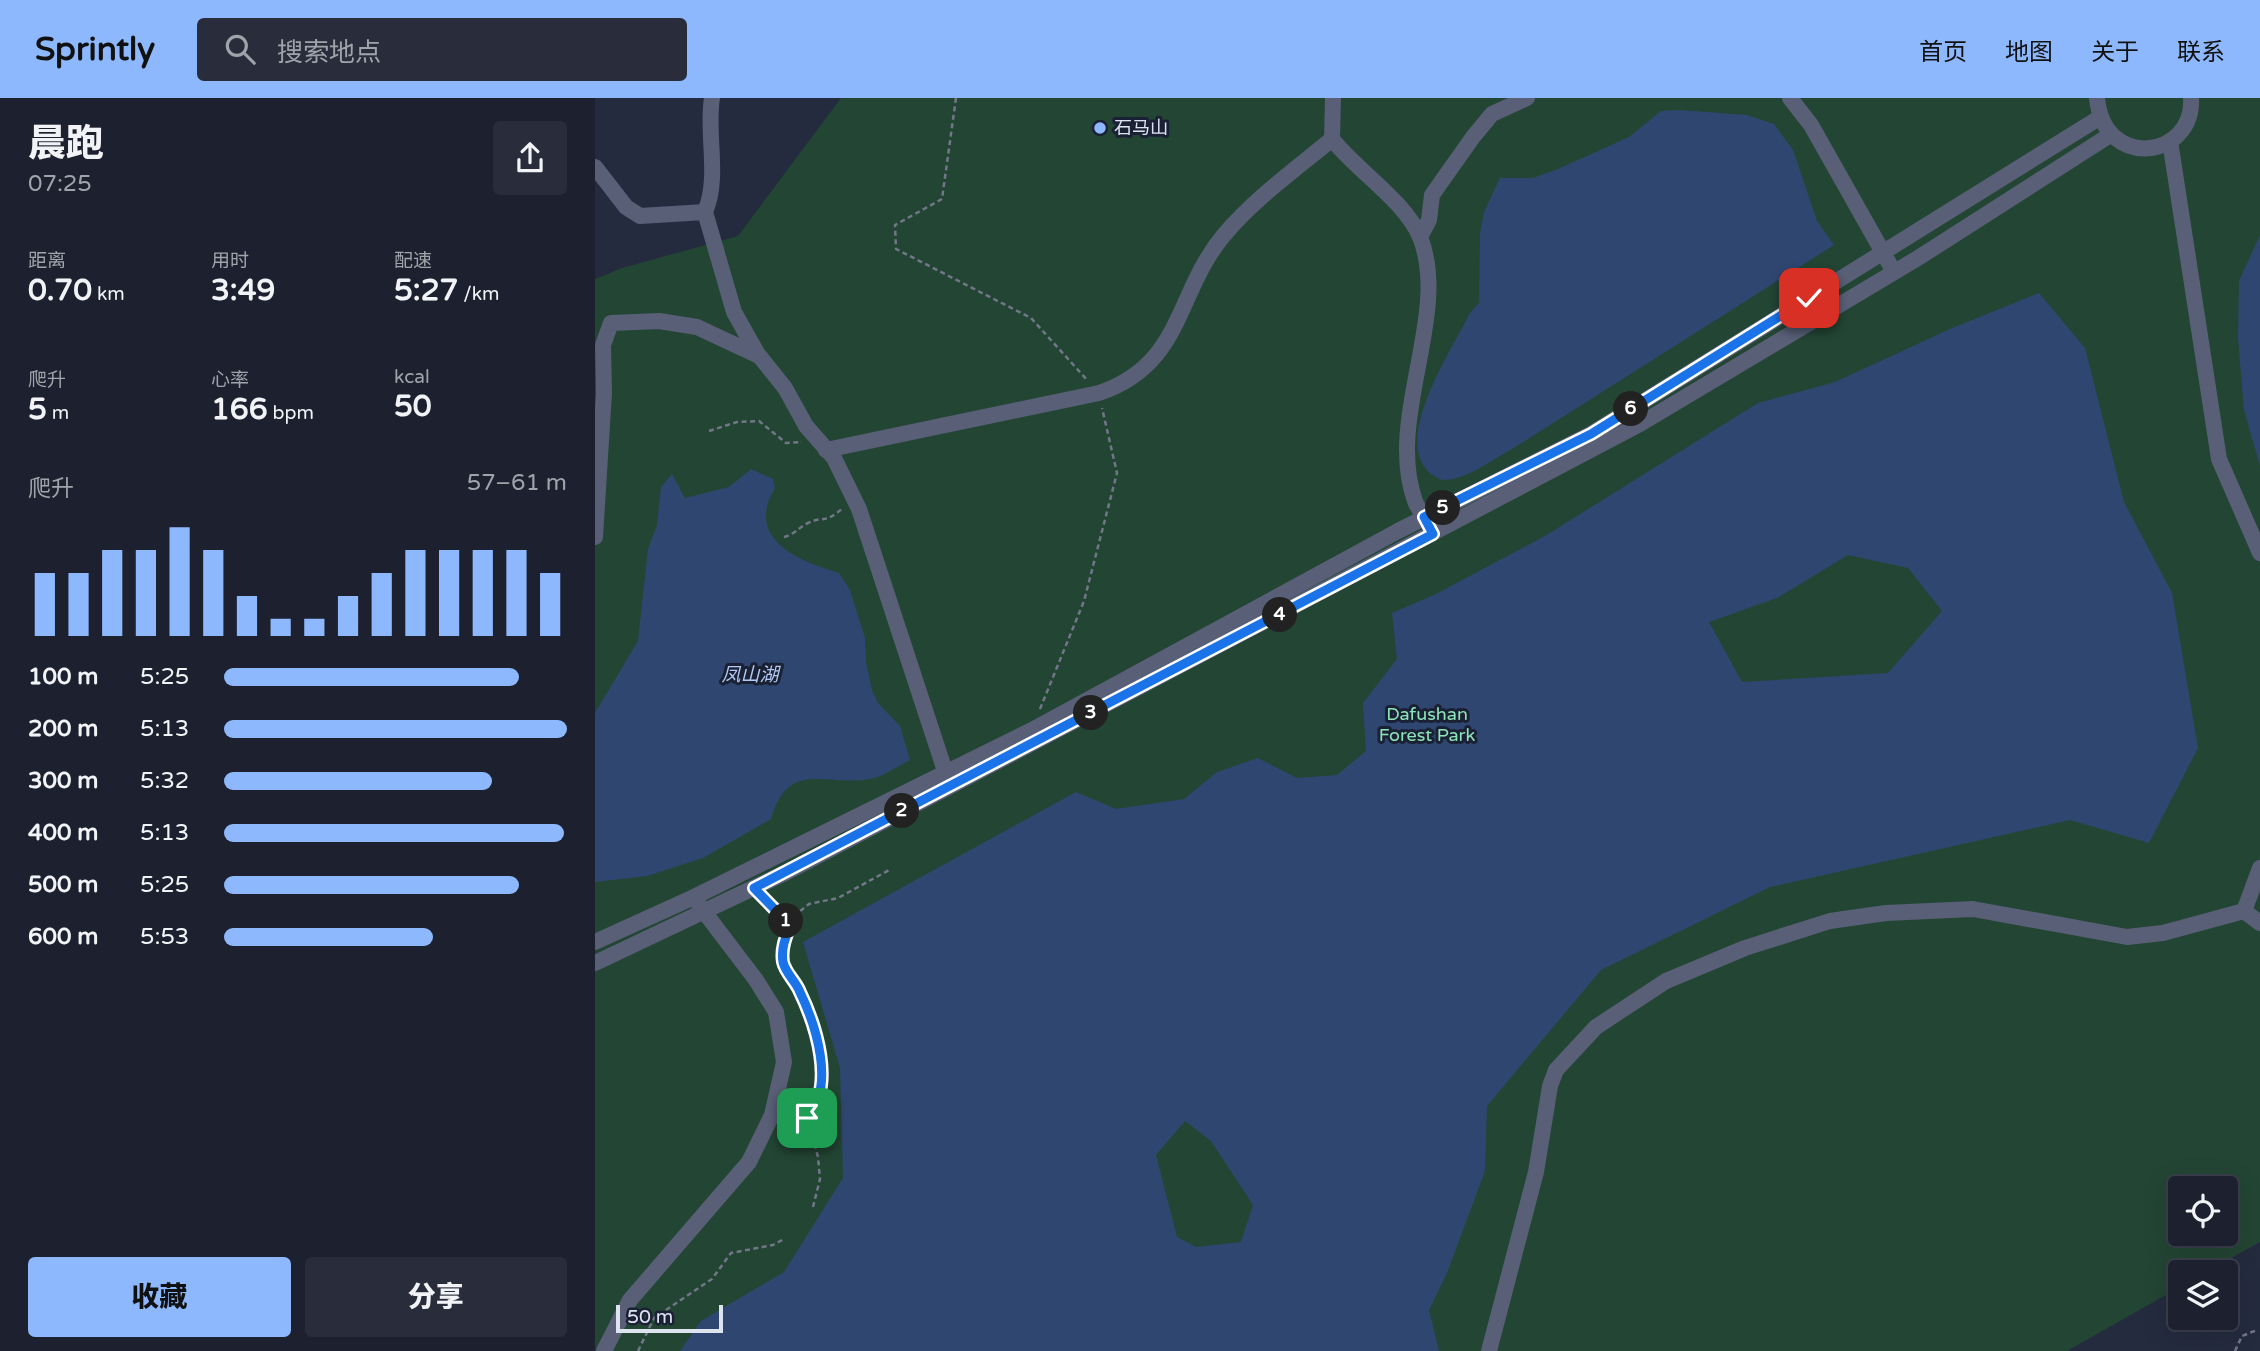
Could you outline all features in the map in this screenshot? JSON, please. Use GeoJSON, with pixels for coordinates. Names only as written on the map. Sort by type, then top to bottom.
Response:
{"type":"FeatureCollection","features":[{"type":"Feature","properties":{"kind":"street"},"geometry":{"type":"LineString","coordinates":[[712,98],[709,117],[711,198],[705,212],[734,312],[759,356],[785,388],[815,437],[834,458],[855,500],[945,771]]}},
{"type":"Feature","properties":{"kind":"street"},"geometry":{"type":"LineString","coordinates":[[1333,98],[1332,139],[1406,217],[1420,237],[1427,275],[1425,315],[1409,413],[1409,470],[1415,501],[1433,534]]}},
{"type":"Feature","properties":{"kind":"street"},"geometry":{"type":"LineString","coordinates":[[1420,237],[1429,220],[1432,195],[1465,148],[1492,114],[1527,98]]}},
{"type":"Feature","properties":{"kind":"street"},"geometry":{"type":"LineString","coordinates":[[1790,98],[1811,125],[1895,272]]}},
{"type":"Feature","properties":{"kind":"street"},"geometry":{"type":"LineString","coordinates":[[2097,98],[2099,118],[2110,135],[2123,144],[2142,149],[2170,141],[2188,119],[2191,98]]}},
{"type":"Feature","properties":{"kind":"street"},"geometry":{"type":"LineString","coordinates":[[595,942],[694,897],[1032,730],[1424,517],[1591,434],[2099,118]]}},
{"type":"Feature","properties":{"kind":"street"},"geometry":{"type":"LineString","coordinates":[[595,963],[754,888],[1640,424],[1895,272],[2110,135]]}},
{"type":"Feature","properties":{"kind":"street"},"geometry":{"type":"LineString","coordinates":[[826,450],[1099,393],[1140,374],[1164,344],[1207,261],[1224,235],[1332,139]]}},
{"type":"Feature","properties":{"kind":"street"},"geometry":{"type":"LineString","coordinates":[[2170,141],[2219,459],[2260,553]]}},
{"type":"Feature","properties":{"kind":"street"},"geometry":{"type":"LineString","coordinates":[[595,167],[626,206],[640,216],[705,212]]}},
{"type":"Feature","properties":{"kind":"street"},"geometry":{"type":"LineString","coordinates":[[595,537],[604,393],[603,345],[611,323],[659,321],[697,327],[759,356]]}},
{"type":"Feature","properties":{"kind":"street"},"geometry":{"type":"LineString","coordinates":[[2244,911],[2260,868]]}},
{"type":"Feature","properties":{"kind":"street"},"geometry":{"type":"LineString","coordinates":[[604,1351],[630,1300],[750,1162],[772,1115],[784,1062],[776,1012],[756,980],[694,897]]}},
{"type":"Feature","properties":{"kind":"street"},"geometry":{"type":"LineString","coordinates":[[1489,1351],[1537,1172],[1550,1086],[1556,1070],[1596,1027],[1665,981],[1745,948],[1830,921],[1887,913],[1973,909],[2127,937],[2163,933],[2244,911]]}},
{"type":"Feature","properties":{"kind":"street"},"geometry":{"type":"LineString","coordinates":[[2244,911],[2260,923]]}},
{"type":"Feature","properties":{"kind":"path"},"geometry":{"type":"LineString","coordinates":[[709,431],[737,422],[759,421],[792,445],[815,437]]}},
{"type":"Feature","properties":{"kind":"path"},"geometry":{"type":"LineString","coordinates":[[784,537],[800,531],[810,522],[830,520],[855,500]]}},
{"type":"Feature","properties":{"kind":"path"},"geometry":{"type":"LineString","coordinates":[[813,1207],[820,1179],[818,1157],[807,1118],[819,1102],[821,1071],[808,1008],[783,965],[783,951],[791,926],[799,912],[809,904],[838,898],[891,869]]}},
{"type":"Feature","properties":{"kind":"path"},"geometry":{"type":"LineString","coordinates":[[754,888],[791,926]]}},
{"type":"Feature","properties":{"kind":"path"},"geometry":{"type":"LineString","coordinates":[[638,1351],[654,1318],[712,1279],[731,1253],[773,1245],[784,1238]]}},
{"type":"Feature","properties":{"kind":"path"},"geometry":{"type":"LineString","coordinates":[[2235,1351],[2242,1336],[2257,1331]]}},
{"type":"Feature","properties":{"kind":"green space","name":"Dafushan Forest Park"},"geometry":{"type":"Polygon","coordinates":[[[841,98],[2260,98],[2260,1242],[2228,1260],[2168,1260],[2168,1294],[2067,1351],[595,1351],[595,279],[622,268],[738,236],[841,98]]]}},
{"type":"Feature","properties":{"kind":"water"},"geometry":{"type":"Polygon","coordinates":[[[1661,111],[1747,115],[1774,124],[1793,150],[1817,221],[1834,245],[1488,463],[1452,479],[1443,480],[1433,476],[1419,457],[1417,438],[1421,416],[1440,370],[1470,313],[1479,303],[1480,234],[1484,212],[1500,178],[1533,178],[1558,169],[1629,137],[1661,111]]]}},
{"type":"Feature","properties":{"kind":"water"},"geometry":{"type":"Polygon","coordinates":[[[2260,235],[2260,466],[2244,410],[2238,338],[2239,281],[2260,235]]]}},
{"type":"Feature","properties":{"kind":"water"},"geometry":{"type":"Polygon","coordinates":[[[2039,293],[2085,348],[2124,502],[2172,593],[2198,748],[2149,843],[2070,820],[1770,887],[1601,970],[1487,1106],[1485,1171],[1447,1273],[1429,1310],[1439,1351],[680,1351],[701,1321],[784,1272],[843,1178],[840,1068],[803,942],[1076,792],[1116,809],[1184,799],[1217,772],[1258,758],[1297,778],[1337,775],[1366,751],[1363,703],[1397,659],[1392,613],[1436,594],[1545,536],[1758,403],[1835,382],[1950,329],[2039,293]],[[1848,555],[1777,598],[1709,622],[1742,682],[1888,673],[1942,611],[1908,568],[1848,555]],[[1185,1121],[1156,1155],[1177,1237],[1196,1247],[1241,1242],[1253,1205],[1211,1141],[1185,1121]]]}},
{"type":"Feature","properties":{"kind":"water","name":"凤山湖"},"geometry":{"type":"Polygon","coordinates":[[[751,469],[773,479],[775,488],[767,506],[766,521],[771,534],[780,545],[807,562],[839,573],[850,590],[865,638],[866,662],[872,690],[878,703],[900,726],[910,760],[870,779],[810,779],[798,782],[787,788],[778,800],[771,819],[703,858],[647,876],[595,882],[595,713],[638,641],[648,549],[657,525],[661,487],[672,474],[685,498],[729,487],[751,469]]]}},
{"type":"Feature","properties":{"kind":"place","name":"石马山"},"geometry":{"type":"Point","coordinates":[1100,128]}},
{"type":"Feature","properties":{"kind":"route"},"geometry":{"type":"LineString","coordinates":[[807,1118],[819,1102],[820,1056],[808,1008],[796,983],[783,965],[783,951],[791,926],[754,888],[1433,534],[1424,517],[1591,434],[1809,298]]}}]}
